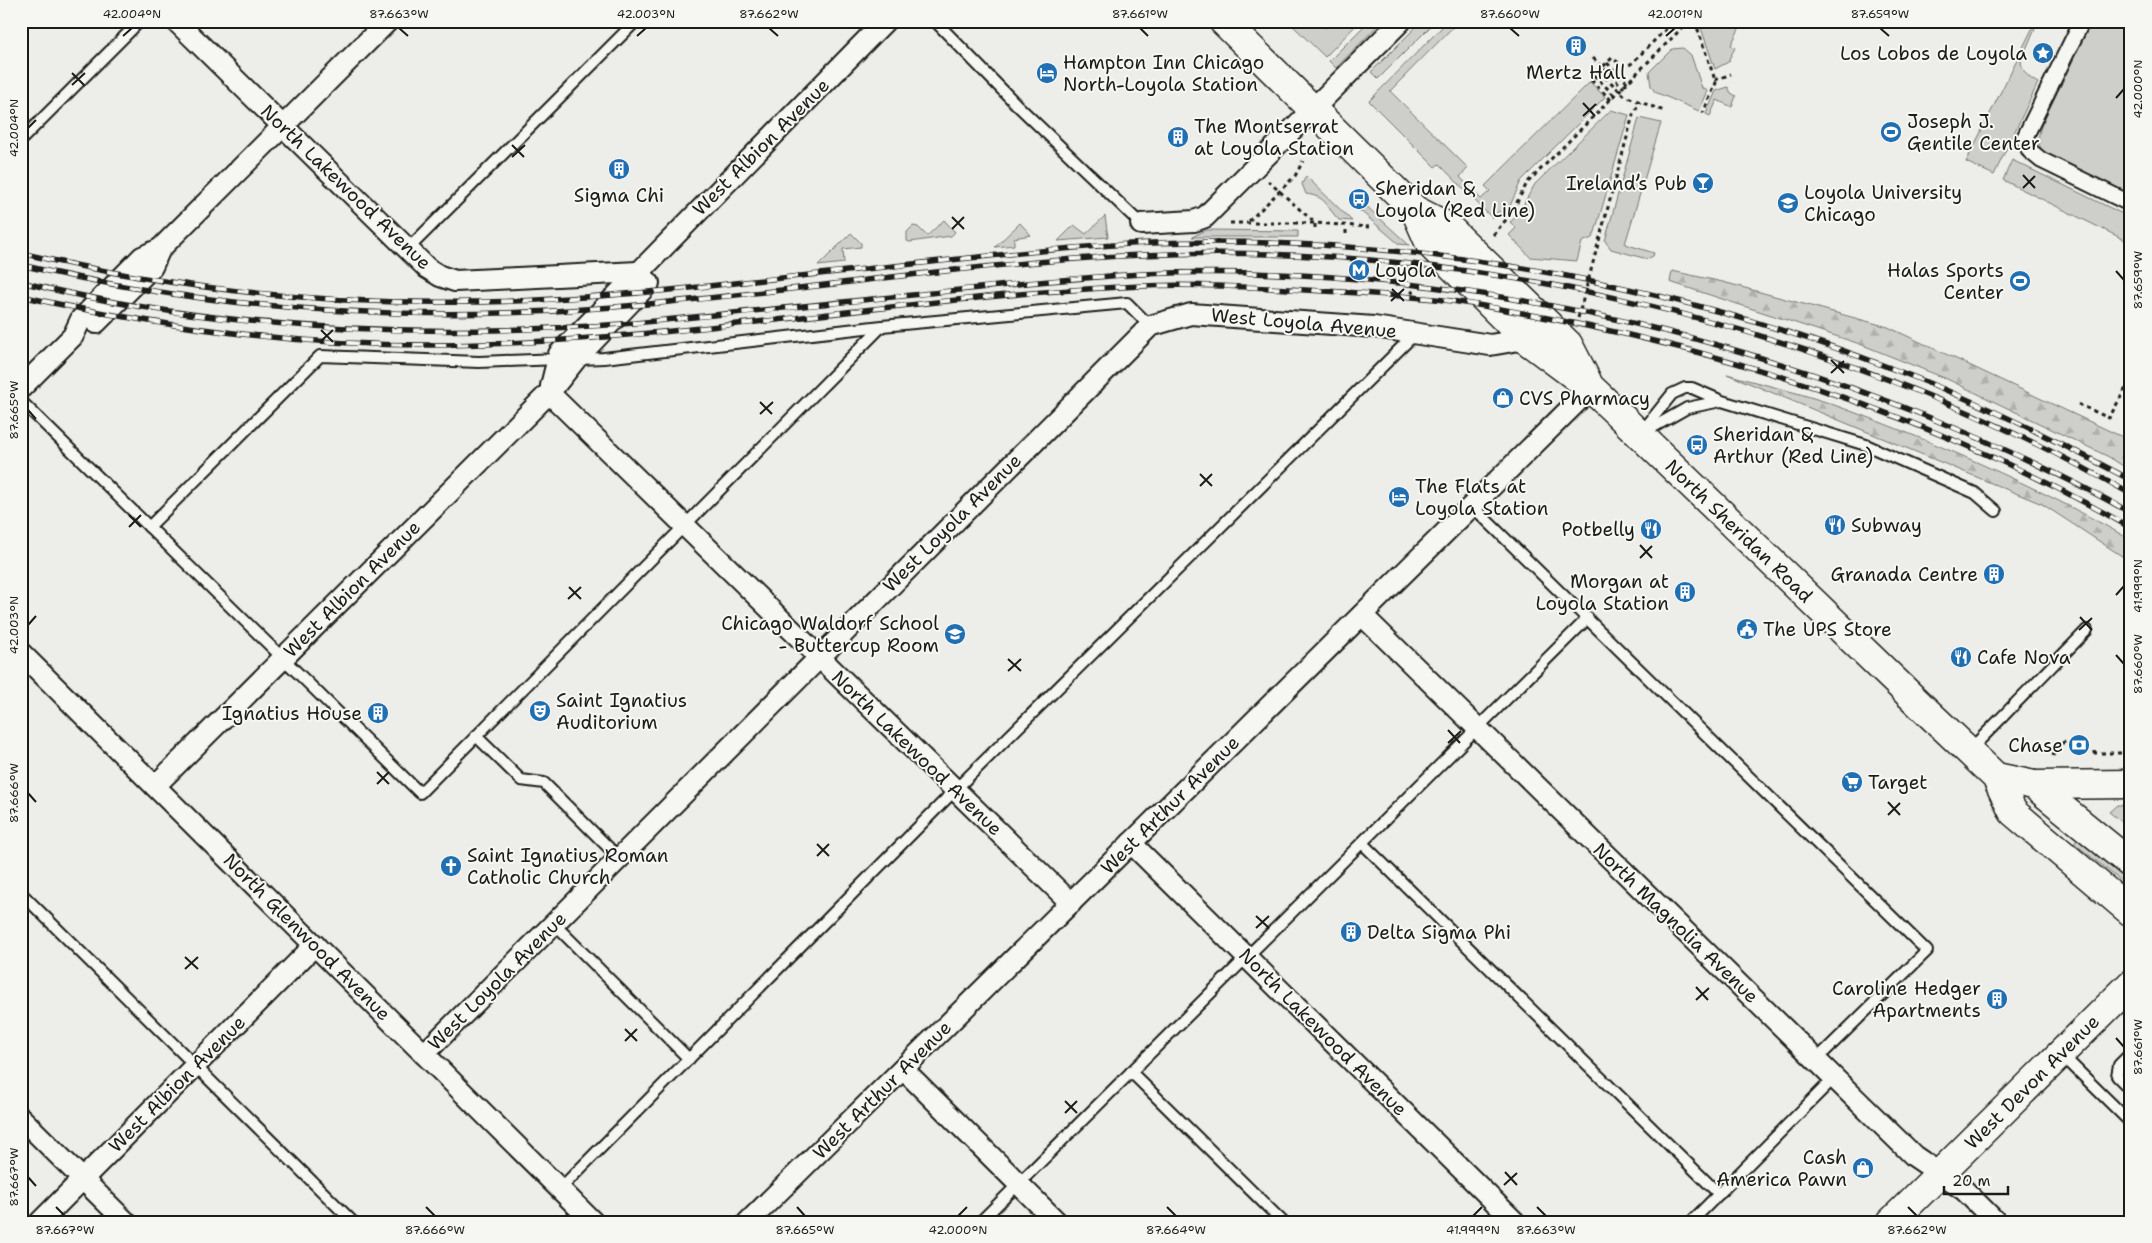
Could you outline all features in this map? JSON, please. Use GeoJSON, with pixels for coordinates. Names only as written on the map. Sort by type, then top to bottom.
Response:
{"type":"FeatureCollection","features":[{"type":"Feature","properties":{"kind":"main road","name":"North Sheridan Road"},"geometry":{"type":"LineString","coordinates":[[1223,21],[1415,210],[1448,227],[1568,344],[1591,388]]}},
{"type":"Feature","properties":{"kind":"main road","name":"North Sheridan Road"},"geometry":{"type":"LineString","coordinates":[[1415,210],[1430,244],[1525,339],[1591,388],[1996,777],[2013,812],[2131,912]]}},
{"type":"Feature","properties":{"kind":"main road"},"geometry":{"type":"LineString","coordinates":[[2034,785],[2129,772]]}},
{"type":"Feature","properties":{"kind":"main road","name":"North Sheridan Road"},"geometry":{"type":"LineString","coordinates":[[1996,777],[2034,785],[2131,864]]}},
{"type":"Feature","properties":{"kind":"main road","name":"West Devon Avenue"},"geometry":{"type":"LineString","coordinates":[[1891,1222],[2131,984]]}},
{"type":"Feature","properties":{"kind":"street","name":"North Lakewood Avenue"},"geometry":{"type":"LineString","coordinates":[[176,21],[408,250],[427,268],[440,276],[455,280],[638,272]]}},
{"type":"Feature","properties":{"kind":"street"},"geometry":{"type":"LineString","coordinates":[[21,388],[73,336],[91,328],[152,267],[160,249],[388,21]]}},
{"type":"Feature","properties":{"kind":"street","name":"West Albion Avenue"},"geometry":{"type":"LineString","coordinates":[[156,786],[549,393],[566,359],[649,283],[638,272],[885,21]]}},
{"type":"Feature","properties":{"kind":"street"},"geometry":{"type":"LineString","coordinates":[[1141,224],[1194,222],[1205,217],[1401,21]]}},
{"type":"Feature","properties":{"kind":"street"},"geometry":{"type":"LineString","coordinates":[[2082,21],[2024,139],[2030,151],[2041,160],[2131,204]]}},
{"type":"Feature","properties":{"kind":"street","name":"West Loyola Avenue"},"geometry":{"type":"LineString","coordinates":[[424,1054],[1150,326],[1190,314],[1374,327],[1490,345],[1525,339]]}},
{"type":"Feature","properties":{"kind":"street","name":"West Arthur Avenue"},"geometry":{"type":"LineString","coordinates":[[748,1222],[1591,388]]}},
{"type":"Feature","properties":{"kind":"street","name":"North Lakewood Avenue"},"geometry":{"type":"LineString","coordinates":[[549,393],[1071,903]]}},
{"type":"Feature","properties":{"kind":"street","name":"North Magnolia Avenue"},"geometry":{"type":"LineString","coordinates":[[1362,615],[1914,1156],[1964,1190],[1996,1222]]}},
{"type":"Feature","properties":{"kind":"street","name":"North Glenwood Avenue"},"geometry":{"type":"LineString","coordinates":[[21,653],[593,1222]]}},
{"type":"Feature","properties":{"kind":"street","name":"North Lakewood Avenue"},"geometry":{"type":"LineString","coordinates":[[1132,843],[1514,1222]]}},
{"type":"Feature","properties":{"kind":"street","name":"West Albion Avenue"},"geometry":{"type":"LineString","coordinates":[[40,1222],[315,945]]}},
{"type":"Feature","properties":{"kind":"street"},"geometry":{"type":"LineString","coordinates":[[902,1070],[1057,1222]]}},
{"type":"Feature","properties":{"kind":"street"},"geometry":{"type":"LineString","coordinates":[[21,1118],[126,1222]]}},
{"type":"Feature","properties":{"kind":"lane"},"geometry":{"type":"LineString","coordinates":[[21,140],[140,21]]}},
{"type":"Feature","properties":{"kind":"lane"},"geometry":{"type":"LineString","coordinates":[[408,250],[636,21]]}},
{"type":"Feature","properties":{"kind":"lane"},"geometry":{"type":"LineString","coordinates":[[935,21],[1016,104],[1141,224]]}},
{"type":"Feature","properties":{"kind":"lane"},"geometry":{"type":"LineString","coordinates":[[149,527],[320,356],[479,362],[604,358],[882,326],[1127,303],[1150,326]]}},
{"type":"Feature","properties":{"kind":"lane"},"geometry":{"type":"LineString","coordinates":[[21,401],[420,793],[882,326]]}},
{"type":"Feature","properties":{"kind":"lane"},"geometry":{"type":"LineString","coordinates":[[560,1189],[955,790],[1416,333]]}},
{"type":"Feature","properties":{"kind":"lane"},"geometry":{"type":"LineString","coordinates":[[1640,435],[1666,400],[1678,391],[1692,388],[1722,401],[1866,445],[1975,492],[1996,512]]}},
{"type":"Feature","properties":{"kind":"lane"},"geometry":{"type":"LineString","coordinates":[[1640,435],[1687,408],[1722,401]]}},
{"type":"Feature","properties":{"kind":"lane"},"geometry":{"type":"LineString","coordinates":[[1472,506],[1927,951],[1816,1060]]}},
{"type":"Feature","properties":{"kind":"lane"},"geometry":{"type":"LineString","coordinates":[[980,1222],[1588,618]]}},
{"type":"Feature","properties":{"kind":"lane"},"geometry":{"type":"LineString","coordinates":[[1968,752],[2087,630]]}},
{"type":"Feature","properties":{"kind":"lane"},"geometry":{"type":"LineString","coordinates":[[476,736],[520,780],[544,783],[619,858]]}},
{"type":"Feature","properties":{"kind":"lane"},"geometry":{"type":"LineString","coordinates":[[1362,843],[1719,1194]]}},
{"type":"Feature","properties":{"kind":"lane"},"geometry":{"type":"LineString","coordinates":[[21,893],[353,1222]]}},
{"type":"Feature","properties":{"kind":"lane"},"geometry":{"type":"LineString","coordinates":[[554,924],[689,1059]]}},
{"type":"Feature","properties":{"kind":"lane"},"geometry":{"type":"LineString","coordinates":[[2061,1054],[2131,1123]]}},
{"type":"Feature","properties":{"kind":"lane"},"geometry":{"type":"LineString","coordinates":[[2129,1055],[2119,1065],[2117,1076],[2131,1090]]}},
{"type":"Feature","properties":{"kind":"lane"},"geometry":{"type":"LineString","coordinates":[[1131,1072],[1283,1222]]}},
{"type":"Feature","properties":{"kind":"lane"},"geometry":{"type":"LineString","coordinates":[[1691,1222],[1834,1078]]}},
{"type":"Feature","properties":{"kind":"path"},"geometry":{"type":"LineString","coordinates":[[1611,100],[1590,79],[1612,58],[1620,65],[1628,65],[1674,21]]}},
{"type":"Feature","properties":{"kind":"path"},"geometry":{"type":"LineString","coordinates":[[1680,21],[1685,26]]}},
{"type":"Feature","properties":{"kind":"path"},"geometry":{"type":"LineString","coordinates":[[1492,234],[1511,214],[1527,184],[1689,21]]}},
{"type":"Feature","properties":{"kind":"path"},"geometry":{"type":"LineString","coordinates":[[1694,21],[1716,83],[1704,113]]}},
{"type":"Feature","properties":{"kind":"path"},"geometry":{"type":"LineString","coordinates":[[1593,58],[1624,88]]}},
{"type":"Feature","properties":{"kind":"path"},"geometry":{"type":"LineString","coordinates":[[1607,63],[1628,83]]}},
{"type":"Feature","properties":{"kind":"path"},"geometry":{"type":"LineString","coordinates":[[1599,71],[1625,96],[1664,111]]}},
{"type":"Feature","properties":{"kind":"path"},"geometry":{"type":"LineString","coordinates":[[1715,80],[1731,74]]}},
{"type":"Feature","properties":{"kind":"path"},"geometry":{"type":"LineString","coordinates":[[1594,75],[1615,96]]}},
{"type":"Feature","properties":{"kind":"path"},"geometry":{"type":"LineString","coordinates":[[1578,318],[1633,115],[1640,102]]}},
{"type":"Feature","properties":{"kind":"path"},"geometry":{"type":"LineString","coordinates":[[1248,222],[1295,176],[1303,161]]}},
{"type":"Feature","properties":{"kind":"path"},"geometry":{"type":"LineString","coordinates":[[1265,179],[1315,223],[1316,232]]}},
{"type":"Feature","properties":{"kind":"path"},"geometry":{"type":"LineString","coordinates":[[1221,223],[1315,223],[1369,227]]}},
{"type":"Feature","properties":{"kind":"path"},"geometry":{"type":"LineString","coordinates":[[1346,226],[1346,234]]}},
{"type":"Feature","properties":{"kind":"path"},"geometry":{"type":"LineString","coordinates":[[1411,291],[1416,295]]}},
{"type":"Feature","properties":{"kind":"path"},"geometry":{"type":"LineString","coordinates":[[2078,404],[2110,418],[2131,379]]}},
{"type":"Feature","properties":{"kind":"path"},"geometry":{"type":"LineString","coordinates":[[2053,756],[2056,747],[2066,741]]}},
{"type":"Feature","properties":{"kind":"path"},"geometry":{"type":"LineString","coordinates":[[2096,751],[2095,753],[2121,752],[2129,772]]}},
{"type":"Feature","properties":{"kind":"green space"},"geometry":{"type":"Polygon","coordinates":[[[1288,21],[1317,21],[1325,28],[1332,21],[1360,21],[1325,57],[1288,21]]]}},
{"type":"Feature","properties":{"kind":"green space"},"geometry":{"type":"Polygon","coordinates":[[[1369,21],[1382,21],[1336,68],[1329,61],[1369,21]]]}},
{"type":"Feature","properties":{"kind":"green space"},"geometry":{"type":"Polygon","coordinates":[[[1422,21],[1436,21],[1378,79],[1371,72],[1422,21]]]}},
{"type":"Feature","properties":{"kind":"green space"},"geometry":{"type":"Polygon","coordinates":[[[1448,21],[1459,21],[1390,91],[1468,168],[1460,177],[1481,199],[1490,191],[1485,186],[1590,82],[1605,97],[1521,181],[1505,217],[1499,211],[1492,218],[1439,164],[1435,167],[1369,101],[1448,21]]]}},
{"type":"Feature","properties":{"kind":"green space"},"geometry":{"type":"Polygon","coordinates":[[[1743,21],[1731,45],[1735,48],[1729,59],[1730,61],[1715,69],[1699,22],[1743,21]]]}},
{"type":"Feature","properties":{"kind":"green space"},"geometry":{"type":"Polygon","coordinates":[[[2091,21],[2131,21],[2131,196],[2049,156],[2042,149],[2039,142],[2042,124],[2091,21]]]}},
{"type":"Feature","properties":{"kind":"green space"},"geometry":{"type":"Polygon","coordinates":[[[2033,27],[2035,28],[2021,61],[2026,74],[2038,83],[1994,175],[1966,162],[2033,27]]]}},
{"type":"Feature","properties":{"kind":"green space"},"geometry":{"type":"Polygon","coordinates":[[[1683,48],[1691,55],[1702,88],[1708,91],[1699,111],[1655,92],[1651,86],[1649,72],[1672,49],[1683,48]]]}},
{"type":"Feature","properties":{"kind":"green space"},"geometry":{"type":"Polygon","coordinates":[[[1728,87],[1731,93],[1736,96],[1732,107],[1717,100],[1710,116],[1706,114],[1716,91],[1728,87]]]}},
{"type":"Feature","properties":{"kind":"green space"},"geometry":{"type":"Polygon","coordinates":[[[1611,110],[1629,115],[1592,238],[1582,242],[1577,261],[1530,257],[1509,235],[1516,228],[1510,222],[1517,216],[1535,184],[1611,110]]]}},
{"type":"Feature","properties":{"kind":"green space"},"geometry":{"type":"Polygon","coordinates":[[[1639,118],[1661,123],[1625,244],[1654,253],[1653,256],[1647,259],[1611,249],[1605,241],[1639,118]]]}},
{"type":"Feature","properties":{"kind":"green space"},"geometry":{"type":"Polygon","coordinates":[[[2012,160],[2131,218],[2131,243],[2003,180],[2012,160]]]}},
{"type":"Feature","properties":{"kind":"green space"},"geometry":{"type":"Polygon","coordinates":[[[1306,176],[1352,221],[1339,220],[1322,200],[1313,195],[1306,194],[1302,184],[1306,176]]]}},
{"type":"Feature","properties":{"kind":"green space"},"geometry":{"type":"Polygon","coordinates":[[[1363,203],[1409,245],[1399,244],[1357,208],[1363,203]]]}},
{"type":"Feature","properties":{"kind":"green space"},"geometry":{"type":"Polygon","coordinates":[[[1105,216],[1108,237],[1058,241],[1074,225],[1086,234],[1105,216]]]}},
{"type":"Feature","properties":{"kind":"green space"},"geometry":{"type":"Polygon","coordinates":[[[944,220],[955,232],[951,236],[907,241],[907,232],[913,226],[918,227],[927,236],[944,220]]]}},
{"type":"Feature","properties":{"kind":"green space"},"geometry":{"type":"Polygon","coordinates":[[[1020,223],[1031,235],[1014,238],[1014,245],[995,247],[1020,223]]]}},
{"type":"Feature","properties":{"kind":"green space"},"geometry":{"type":"Polygon","coordinates":[[[1206,230],[1298,231],[1298,237],[1192,237],[1206,230]]]}},
{"type":"Feature","properties":{"kind":"green space"},"geometry":{"type":"Polygon","coordinates":[[[851,233],[861,243],[861,247],[843,249],[844,263],[818,266],[851,233]]]}},
{"type":"Feature","properties":{"kind":"green space"},"geometry":{"type":"Polygon","coordinates":[[[1672,271],[1723,282],[1888,327],[2131,441],[2131,471],[2109,457],[1947,379],[1860,344],[1670,282],[1672,271]]]}},
{"type":"Feature","properties":{"kind":"green space"},"geometry":{"type":"Polygon","coordinates":[[[1727,374],[1826,402],[1943,448],[2020,482],[2131,540],[2131,562],[2042,504],[1727,374]]]}},
{"type":"Feature","properties":{"kind":"green space"},"geometry":{"type":"Polygon","coordinates":[[[2117,805],[2131,805],[2131,829],[2109,812],[2117,805]]]}},
{"type":"Feature","properties":{"kind":"green space"},"geometry":{"type":"Polygon","coordinates":[[[2078,840],[2131,883],[2131,889],[2074,843],[2078,840]]]}},
{"type":"Feature","properties":{"kind":"railway"},"geometry":{"type":"LineString","coordinates":[[21,253],[132,276],[189,285],[302,297],[416,302],[530,301],[640,293],[1015,253],[1130,244],[1246,242],[1340,246],[1433,255],[1525,268],[1617,286],[1797,335],[1885,366],[1948,391],[2040,434],[2131,480]]}},
{"type":"Feature","properties":{"kind":"railway"},"geometry":{"type":"LineString","coordinates":[[21,265],[94,281],[241,303],[390,313],[465,314],[614,307],[944,271],[1142,255],[1269,254],[1398,263],[1526,280],[1653,307],[1778,341],[1900,385],[2018,435],[2131,494]]}},
{"type":"Feature","properties":{"kind":"railway"},"geometry":{"type":"LineString","coordinates":[[21,282],[97,299],[173,312],[249,321],[403,330],[558,328],[635,323],[1027,283],[1143,274],[1243,273],[1343,278],[1443,288],[1543,304],[1642,325],[1739,351],[1835,382],[1928,417],[2005,450],[2082,486],[2131,513]]}},
{"type":"Feature","properties":{"kind":"railway"},"geometry":{"type":"LineString","coordinates":[[21,296],[135,319],[193,328],[309,340],[426,345],[566,340],[731,325],[977,298],[1142,286],[1244,287],[1435,299],[1521,313],[1645,339],[1717,357],[1789,379],[1860,403],[2000,460],[2067,493],[2131,528]]}},
{"type":"Feature","properties":{"kind":"place","name":"Mertz Hall"},"geometry":{"type":"Point","coordinates":[1576,46]}},
{"type":"Feature","properties":{"kind":"place","name":"Los Lobos de Loyola"},"geometry":{"type":"Point","coordinates":[2043,53]}},
{"type":"Feature","properties":{"kind":"place","name":"Hampton Inn Chicago North-Loyola Station"},"geometry":{"type":"Point","coordinates":[1047,73]}},
{"type":"Feature","properties":{"kind":"place","name":"Joseph J. Gentile Center"},"geometry":{"type":"Point","coordinates":[1891,132]}},
{"type":"Feature","properties":{"kind":"place","name":"The Montserrat at Loyola Station"},"geometry":{"type":"Point","coordinates":[1178,137]}},
{"type":"Feature","properties":{"kind":"place","name":"Sigma Chi"},"geometry":{"type":"Point","coordinates":[619,169]}},
{"type":"Feature","properties":{"kind":"place","name":"Ireland’s Pub"},"geometry":{"type":"Point","coordinates":[1703,183]}},
{"type":"Feature","properties":{"kind":"place","name":"Sheridan & Loyola (Red Line)"},"geometry":{"type":"Point","coordinates":[1359,199]}},
{"type":"Feature","properties":{"kind":"place","name":"Loyola University Chicago"},"geometry":{"type":"Point","coordinates":[1788,203]}},
{"type":"Feature","properties":{"kind":"place","name":"Loyola"},"geometry":{"type":"Point","coordinates":[1359,270]}},
{"type":"Feature","properties":{"kind":"place","name":"Halas Sports Center"},"geometry":{"type":"Point","coordinates":[2020,281]}},
{"type":"Feature","properties":{"kind":"place","name":"CVS Pharmacy"},"geometry":{"type":"Point","coordinates":[1503,398]}},
{"type":"Feature","properties":{"kind":"place","name":"Sheridan & Arthur (Red Line)"},"geometry":{"type":"Point","coordinates":[1697,445]}},
{"type":"Feature","properties":{"kind":"place","name":"The Flats at Loyola Station"},"geometry":{"type":"Point","coordinates":[1399,497]}},
{"type":"Feature","properties":{"kind":"place","name":"Subway"},"geometry":{"type":"Point","coordinates":[1835,525]}},
{"type":"Feature","properties":{"kind":"place","name":"Potbelly"},"geometry":{"type":"Point","coordinates":[1651,529]}},
{"type":"Feature","properties":{"kind":"place","name":"Granada Centre"},"geometry":{"type":"Point","coordinates":[1994,574]}},
{"type":"Feature","properties":{"kind":"place","name":"Morgan at Loyola Station"},"geometry":{"type":"Point","coordinates":[1685,592]}},
{"type":"Feature","properties":{"kind":"place","name":"The UPS Store"},"geometry":{"type":"Point","coordinates":[1747,629]}},
{"type":"Feature","properties":{"kind":"place","name":"Chicago Waldorf School - Buttercup Room"},"geometry":{"type":"Point","coordinates":[955,634]}},
{"type":"Feature","properties":{"kind":"place","name":"Cafe Nova"},"geometry":{"type":"Point","coordinates":[1961,657]}},
{"type":"Feature","properties":{"kind":"place","name":"Saint Ignatius Auditorium"},"geometry":{"type":"Point","coordinates":[540,711]}},
{"type":"Feature","properties":{"kind":"place","name":"Ignatius House"},"geometry":{"type":"Point","coordinates":[378,713]}},
{"type":"Feature","properties":{"kind":"place","name":"Chase"},"geometry":{"type":"Point","coordinates":[2079,745]}},
{"type":"Feature","properties":{"kind":"place","name":"Target"},"geometry":{"type":"Point","coordinates":[1852,782]}},
{"type":"Feature","properties":{"kind":"place","name":"Saint Ignatius Roman Catholic Church"},"geometry":{"type":"Point","coordinates":[451,866]}},
{"type":"Feature","properties":{"kind":"place","name":"Delta Sigma Phi"},"geometry":{"type":"Point","coordinates":[1351,932]}},
{"type":"Feature","properties":{"kind":"place","name":"Caroline Hedger Apartments"},"geometry":{"type":"Point","coordinates":[1997,999]}},
{"type":"Feature","properties":{"kind":"place","name":"Cash America Pawn"},"geometry":{"type":"Point","coordinates":[1863,1168]}}]}
